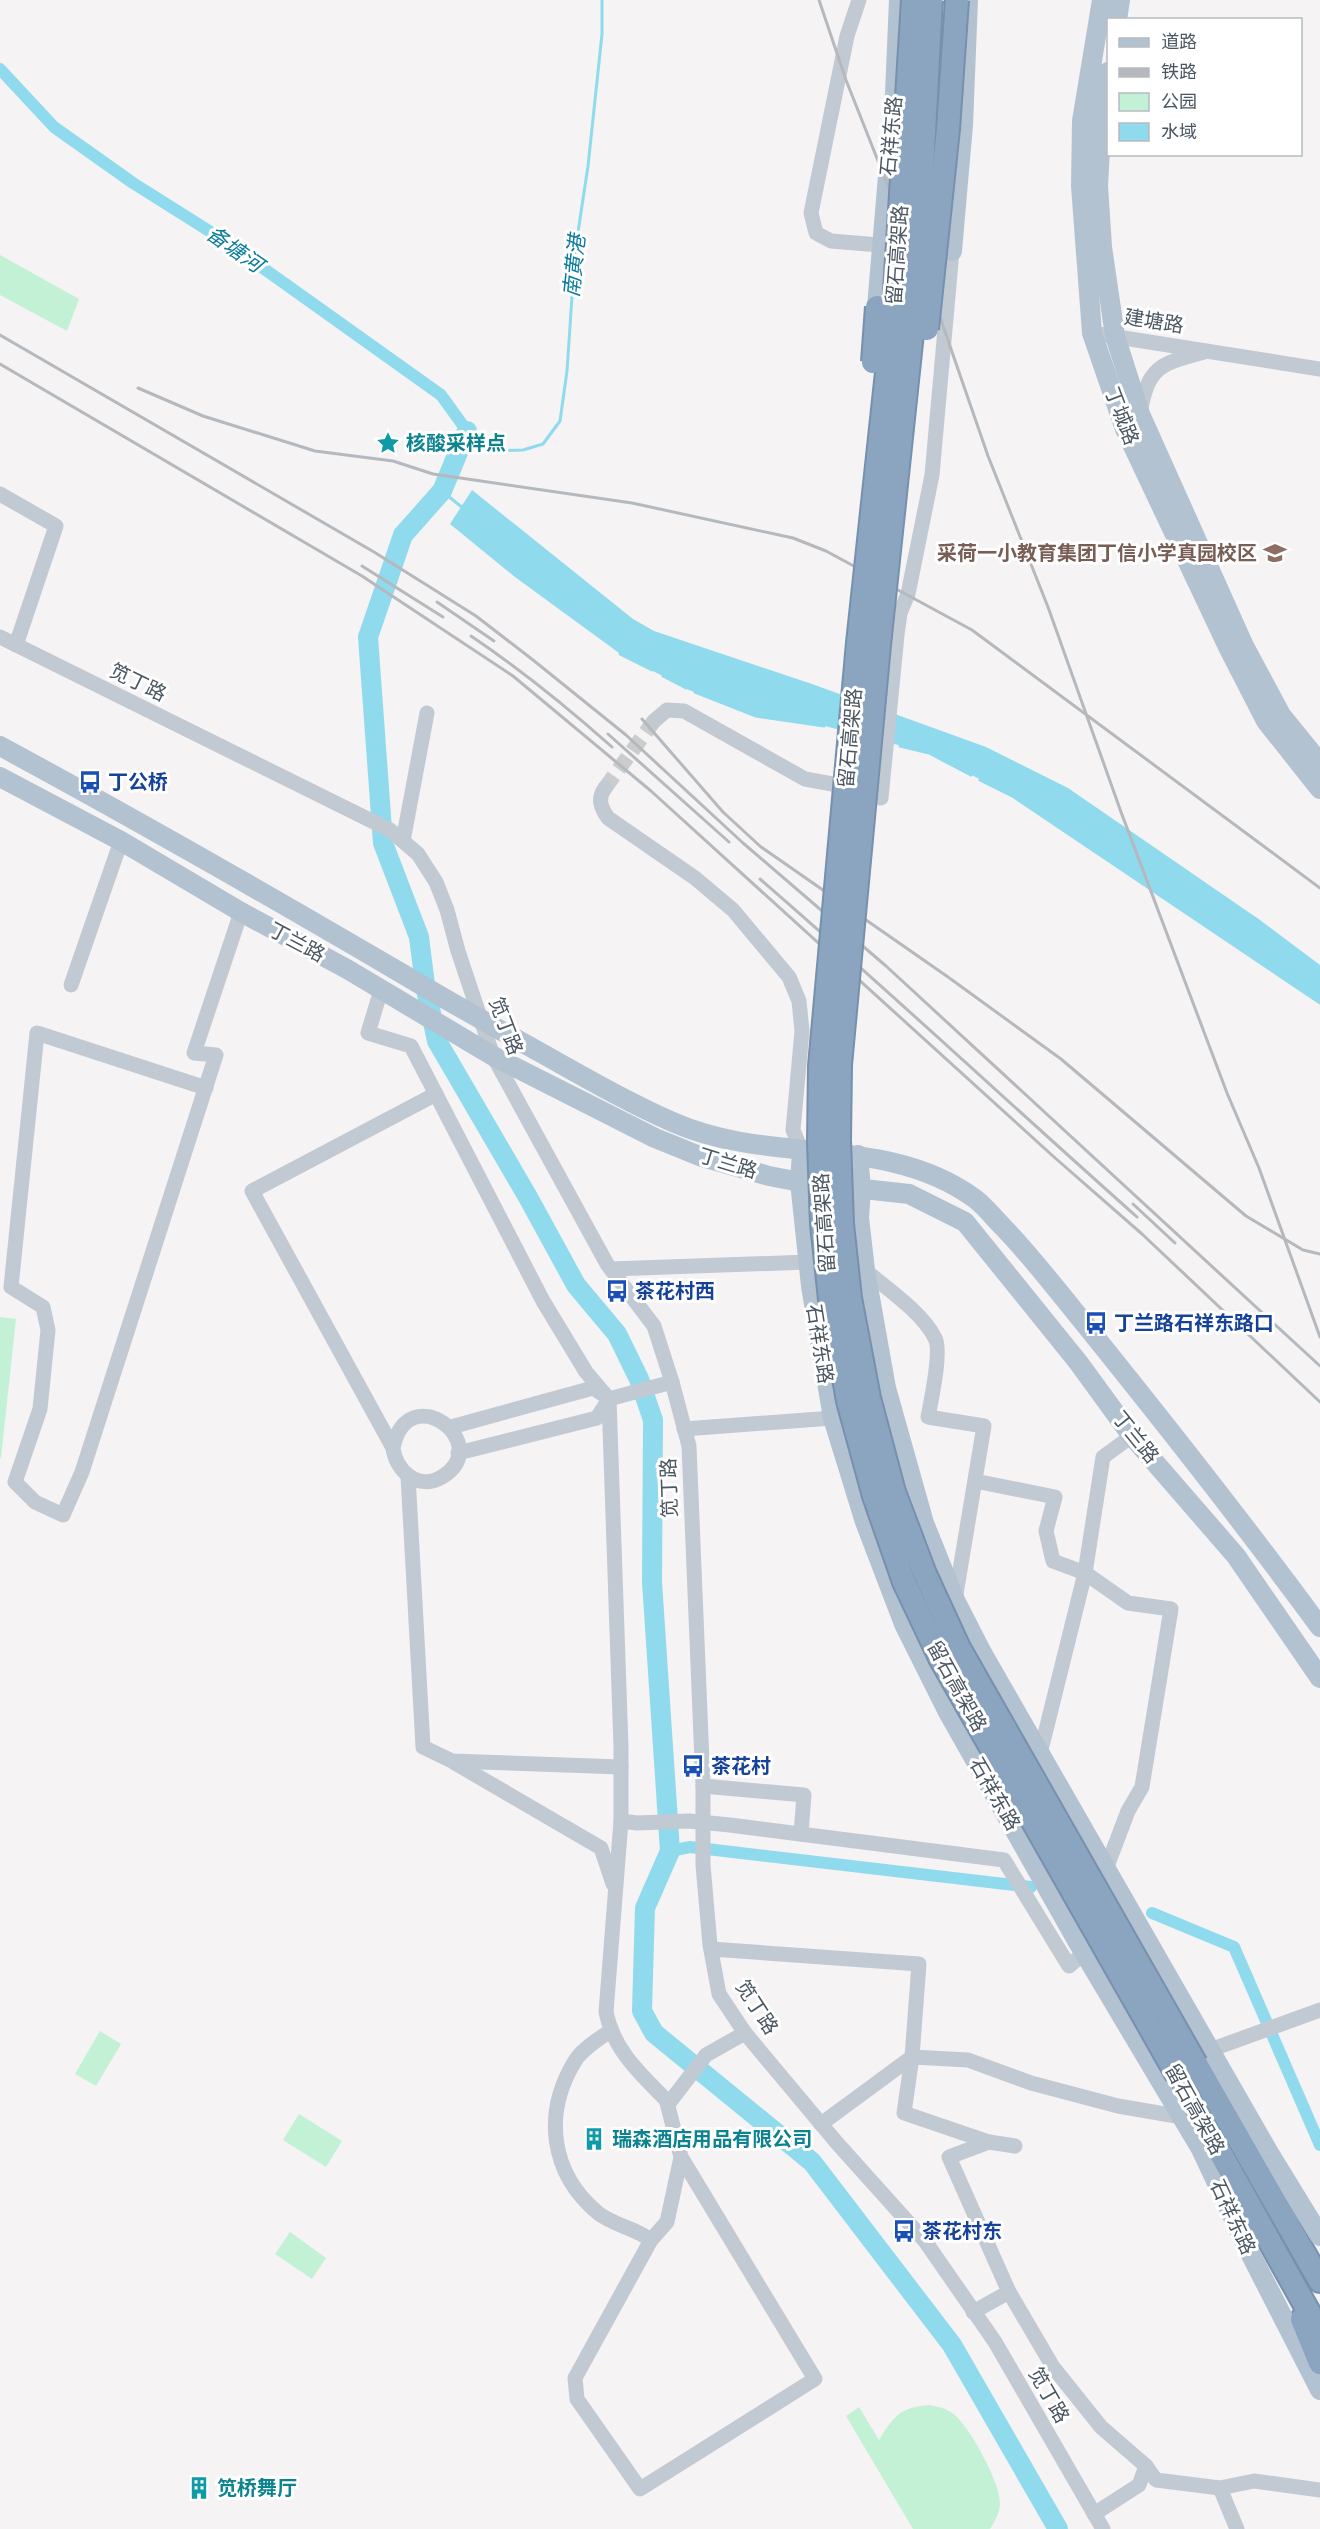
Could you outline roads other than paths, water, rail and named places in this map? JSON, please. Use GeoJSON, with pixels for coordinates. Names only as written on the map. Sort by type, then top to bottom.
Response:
{"type":"FeatureCollection","features":[{"type":"Feature","properties":{"kind":"highway","name":"留石高架路"},"geometry":{"type":"LineString","coordinates":[[913,0],[894,307],[840,1065],[842,1224],[850,1298],[868,1398],[894,1492],[925,1574],[959,1648],[1320,2281]]}},
{"type":"Feature","properties":{"kind":"highway","name":"留石高架路"},"geometry":{"type":"LineString","coordinates":[[869,644],[915,305],[931,0]]}},
{"type":"Feature","properties":{"kind":"highway"},"geometry":{"type":"LineString","coordinates":[[869,644],[912,471],[948,129],[957,0]]}},
{"type":"Feature","properties":{"kind":"highway"},"geometry":{"type":"LineString","coordinates":[[869,644],[860,527],[878,307]]}},
{"type":"Feature","properties":{"kind":"highway","name":"留石高架路"},"geometry":{"type":"LineString","coordinates":[[1194,2063],[1278,2259],[1320,2332]]}},
{"type":"Feature","properties":{"kind":"highway"},"geometry":{"type":"LineString","coordinates":[[1295,2237],[1320,2267]]}},
{"type":"Feature","properties":{"kind":"highway"},"geometry":{"type":"LineString","coordinates":[[1278,2259],[1320,2363]]}},
{"type":"Feature","properties":{"kind":"main road","name":"石祥东路"},"geometry":{"type":"LineString","coordinates":[[878,307],[881,245],[895,93],[899,0]]}},
{"type":"Feature","properties":{"kind":"main road"},"geometry":{"type":"LineString","coordinates":[[952,251],[963,125],[968,0]]}},
{"type":"Feature","properties":{"kind":"main road","name":"丁城路"},"geometry":{"type":"LineString","coordinates":[[1102,0],[1082,121],[1081,186],[1092,333],[1125,429],[1229,649],[1266,721],[1320,789]]}},
{"type":"Feature","properties":{"kind":"main road"},"geometry":{"type":"LineString","coordinates":[[1117,18],[1120,0]]}},
{"type":"Feature","properties":{"kind":"main road","name":"丁城路"},"geometry":{"type":"LineString","coordinates":[[1107,79],[1102,113],[1098,186],[1102,247],[1115,336],[1140,414],[1244,646],[1281,715],[1320,763]]}},
{"type":"Feature","properties":{"kind":"main road","name":"丁兰路"},"geometry":{"type":"LineString","coordinates":[[0,746],[603,1088],[682,1126],[733,1142],[802,1152],[858,1155],[899,1163],[934,1175],[976,1199],[1024,1249],[1100,1342],[1252,1535],[1320,1627]]}},
{"type":"Feature","properties":{"kind":"main road","name":"丁兰路"},"geometry":{"type":"LineString","coordinates":[[0,777],[121,841],[241,912],[347,969],[493,1056],[656,1138],[702,1157],[769,1176],[800,1182],[909,1194],[965,1222],[1078,1362],[1132,1436],[1236,1556],[1320,1678]]}},
{"type":"Feature","properties":{"kind":"main road","name":"石祥东路"},"geometry":{"type":"LineString","coordinates":[[802,1152],[800,1182],[808,1262],[833,1418],[865,1522],[904,1624],[948,1712],[1201,2149],[1254,2262],[1320,2390]]}},
{"type":"Feature","properties":{"kind":"main road"},"geometry":{"type":"LineString","coordinates":[[858,1155],[861,1188],[859,1218],[865,1270],[886,1388],[924,1523],[955,1600],[981,1651],[1106,1869],[1194,2063],[1320,2236]]}},
{"type":"Feature","properties":{"kind":"street"},"geometry":{"type":"LineString","coordinates":[[654,721],[667,710],[684,711],[805,778],[881,798],[900,613],[908,594],[932,475],[952,251],[831,241],[816,233],[812,213],[847,36],[859,0]]}},
{"type":"Feature","properties":{"kind":"street","name":"建塘路"},"geometry":{"type":"LineString","coordinates":[[1092,333],[1320,369]]}},
{"type":"Feature","properties":{"kind":"street","name":"建塘路"},"geometry":{"type":"LineString","coordinates":[[1140,414],[1145,385],[1163,365],[1170,361],[1210,351]]}},
{"type":"Feature","properties":{"kind":"street"},"geometry":{"type":"LineString","coordinates":[[0,494],[56,526],[16,645]]}},
{"type":"Feature","properties":{"kind":"street","name":"笕丁路"},"geometry":{"type":"LineString","coordinates":[[0,637],[390,830],[418,854],[436,882],[447,909],[458,951],[493,1056],[568,1196],[611,1269],[654,1326],[665,1383],[689,1446],[703,1786],[696,1822],[704,1839],[703,1865],[711,1949],[719,1994],[745,2033],[821,2124],[925,2241],[995,2342],[1103,2529]]}},
{"type":"Feature","properties":{"kind":"street"},"geometry":{"type":"LineString","coordinates":[[404,841],[427,712]]}},
{"type":"Feature","properties":{"kind":"street"},"geometry":{"type":"LineString","coordinates":[[605,788],[601,794],[601,807],[608,818],[695,878],[733,910],[789,977],[799,1000],[802,1031],[793,1130],[802,1152]]}},
{"type":"Feature","properties":{"kind":"street"},"geometry":{"type":"LineString","coordinates":[[71,985],[121,841]]}},
{"type":"Feature","properties":{"kind":"street"},"geometry":{"type":"LineString","coordinates":[[206,1088],[38,1033],[10,1287],[43,1307],[48,1330],[40,1409],[15,1482],[35,1502],[63,1515],[82,1472],[206,1088],[216,1055],[194,1053],[241,912]]}},
{"type":"Feature","properties":{"kind":"street"},"geometry":{"type":"LineString","coordinates":[[381,990],[368,1034],[411,1046],[543,1300],[586,1372],[609,1399],[621,1767],[621,1821],[606,2012],[609,2031],[624,2057],[669,2103],[706,2055],[745,2033]]}},
{"type":"Feature","properties":{"kind":"street"},"geometry":{"type":"LineString","coordinates":[[436,1094],[252,1191],[393,1448],[395,1458],[408,1476],[423,1747],[452,1761],[601,1848],[615,1889]]}},
{"type":"Feature","properties":{"kind":"street"},"geometry":{"type":"LineString","coordinates":[[611,1269],[808,1262]]}},
{"type":"Feature","properties":{"kind":"street"},"geometry":{"type":"LineString","coordinates":[[865,1270],[915,1313],[936,1339],[936,1376],[928,1417],[984,1425],[955,1600]]}},
{"type":"Feature","properties":{"kind":"street"},"geometry":{"type":"LineString","coordinates":[[458,1453],[597,1418],[609,1399],[665,1383]]}},
{"type":"Feature","properties":{"kind":"street"},"geometry":{"type":"LineString","coordinates":[[451,1427],[593,1388],[609,1399]]}},
{"type":"Feature","properties":{"kind":"street"},"geometry":{"type":"LineString","coordinates":[[393,1448],[402,1427],[410,1420],[420,1416],[432,1416],[442,1420],[451,1427],[456,1435],[458,1453],[448,1473],[429,1482],[408,1476]]}},
{"type":"Feature","properties":{"kind":"street"},"geometry":{"type":"LineString","coordinates":[[684,1429],[833,1418]]}},
{"type":"Feature","properties":{"kind":"street"},"geometry":{"type":"LineString","coordinates":[[1040,1754],[1085,1573],[1103,1457],[1132,1436]]}},
{"type":"Feature","properties":{"kind":"street"},"geometry":{"type":"LineString","coordinates":[[975,1481],[1055,1497],[1046,1531],[1053,1561],[1085,1573],[1128,1603],[1171,1609],[1142,1787],[1128,1811],[1106,1869]]}},
{"type":"Feature","properties":{"kind":"street"},"geometry":{"type":"LineString","coordinates":[[452,1761],[621,1767]]}},
{"type":"Feature","properties":{"kind":"street"},"geometry":{"type":"LineString","coordinates":[[703,1786],[804,1794],[801,1834]]}},
{"type":"Feature","properties":{"kind":"street"},"geometry":{"type":"LineString","coordinates":[[621,1821],[696,1822],[1004,1860],[1069,1966],[1085,1952]]}},
{"type":"Feature","properties":{"kind":"street"},"geometry":{"type":"LineString","coordinates":[[711,1949],[919,1964],[912,2057],[904,2113],[989,2142],[1015,2146]]}},
{"type":"Feature","properties":{"kind":"street"},"geometry":{"type":"LineString","coordinates":[[1194,2063],[1247,2036],[1320,2010]]}},
{"type":"Feature","properties":{"kind":"street"},"geometry":{"type":"LineString","coordinates":[[609,2031],[576,2059],[557,2100],[556,2149],[570,2182],[599,2214],[642,2233],[651,2240]]}},
{"type":"Feature","properties":{"kind":"street"},"geometry":{"type":"LineString","coordinates":[[821,2124],[912,2057],[968,2060],[1042,2086],[1118,2106],[1182,2117]]}},
{"type":"Feature","properties":{"kind":"street"},"geometry":{"type":"LineString","coordinates":[[666,2099],[681,2157],[815,2379],[640,2489],[577,2399],[574,2378],[651,2240],[667,2222],[681,2157]]}},
{"type":"Feature","properties":{"kind":"street"},"geometry":{"type":"LineString","coordinates":[[989,2142],[949,2157],[1009,2292],[1053,2367],[1094,2419],[1146,2466],[1156,2480],[1220,2488],[1254,2481],[1320,2490]]}},
{"type":"Feature","properties":{"kind":"street"},"geometry":{"type":"LineString","coordinates":[[974,2312],[1009,2292]]}},
{"type":"Feature","properties":{"kind":"street"},"geometry":{"type":"LineString","coordinates":[[1094,2514],[1139,2485],[1146,2466]]}},
{"type":"Feature","properties":{"kind":"street"},"geometry":{"type":"LineString","coordinates":[[1220,2488],[1238,2529]]}},
{"type":"Feature","properties":{"kind":"water"},"geometry":{"type":"Polygon","coordinates":[[[472,490],[633,619],[654,631],[812,684],[986,747],[1068,788],[1260,920],[1320,965],[1320,1003],[1014,797],[929,753],[821,725],[756,716],[689,690],[619,653],[515,577],[450,524],[472,490]]]}},
{"type":"Feature","properties":{"kind":"waterway","name":"南黄港"},"geometry":{"type":"LineString","coordinates":[[467,431],[491,451],[523,450],[543,444],[560,421],[567,371],[575,252],[588,166],[602,34],[602,0]]}},
{"type":"Feature","properties":{"kind":"waterway","name":"备塘河"},"geometry":{"type":"LineString","coordinates":[[0,69],[54,127],[133,183],[225,241],[441,395],[467,431]]}},
{"type":"Feature","properties":{"kind":"waterway"},"geometry":{"type":"LineString","coordinates":[[467,431],[442,491],[403,535],[368,637],[383,843],[419,937],[425,985],[437,1041],[576,1285],[617,1334],[639,1379],[653,1420],[652,1582],[670,1851],[645,1908],[642,2011],[654,2033],[812,2162],[952,2345],[1058,2529]]}},
{"type":"Feature","properties":{"kind":"waterway"},"geometry":{"type":"LineString","coordinates":[[442,491],[464,509]]}},
{"type":"Feature","properties":{"kind":"waterway"},"geometry":{"type":"LineString","coordinates":[[620,654],[652,670]]}},
{"type":"Feature","properties":{"kind":"waterway"},"geometry":{"type":"LineString","coordinates":[[663,676],[686,688]]}},
{"type":"Feature","properties":{"kind":"waterway"},"geometry":{"type":"LineString","coordinates":[[695,692],[756,716],[824,726]]}},
{"type":"Feature","properties":{"kind":"waterway"},"geometry":{"type":"LineString","coordinates":[[900,746],[929,753],[971,775]]}},
{"type":"Feature","properties":{"kind":"waterway"},"geometry":{"type":"LineString","coordinates":[[980,780],[1014,797],[1320,1003]]}},
{"type":"Feature","properties":{"kind":"waterway"},"geometry":{"type":"LineString","coordinates":[[670,1851],[690,1847],[1031,1887]]}},
{"type":"Feature","properties":{"kind":"waterway"},"geometry":{"type":"LineString","coordinates":[[1152,1913],[1234,1947],[1320,2145]]}},
{"type":"Feature","properties":{"kind":"tunnel"},"geometry":{"type":"LineString","coordinates":[[605,788],[654,721]]}},
{"type":"Feature","properties":{"kind":"railway"},"geometry":{"type":"LineString","coordinates":[[819,0],[846,80],[941,320],[988,456],[1048,607],[1121,812],[1227,1093],[1259,1168],[1320,1337]]}},
{"type":"Feature","properties":{"kind":"railway"},"geometry":{"type":"LineString","coordinates":[[0,335],[374,552],[476,616],[533,660],[626,735],[743,843],[886,966],[1320,1366]]}},
{"type":"Feature","properties":{"kind":"railway"},"geometry":{"type":"LineString","coordinates":[[0,364],[362,576],[513,676],[651,791],[1142,1234],[1320,1402]]}},
{"type":"Feature","properties":{"kind":"railway"},"geometry":{"type":"LineString","coordinates":[[138,388],[203,416],[315,451],[393,461],[433,474],[632,503],[793,538],[826,551],[972,630],[1320,888]]}},
{"type":"Feature","properties":{"kind":"railway"},"geometry":{"type":"LineString","coordinates":[[362,566],[443,617]]}},
{"type":"Feature","properties":{"kind":"railway"},"geometry":{"type":"LineString","coordinates":[[437,602],[494,641]]}},
{"type":"Feature","properties":{"kind":"railway"},"geometry":{"type":"LineString","coordinates":[[471,636],[543,689],[612,747]]}},
{"type":"Feature","properties":{"kind":"railway"},"geometry":{"type":"LineString","coordinates":[[642,719],[723,812],[761,847],[1061,1059],[1246,1216],[1303,1250],[1320,1254]]}},
{"type":"Feature","properties":{"kind":"railway"},"geometry":{"type":"LineString","coordinates":[[608,734],[729,842]]}},
{"type":"Feature","properties":{"kind":"railway"},"geometry":{"type":"LineString","coordinates":[[760,879],[1137,1217]]}},
{"type":"Feature","properties":{"kind":"railway"},"geometry":{"type":"LineString","coordinates":[[1133,1204],[1175,1243]]}},
{"type":"Feature","properties":{"kind":"place","name":"核酸采样点"},"geometry":{"type":"Point","coordinates":[388,443]}},
{"type":"Feature","properties":{"kind":"place","name":"采荷一小教育集团丁信小学真园校区"},"geometry":{"type":"Point","coordinates":[1275,553]}},
{"type":"Feature","properties":{"kind":"place","name":"丁公桥"},"geometry":{"type":"Point","coordinates":[90,782]}},
{"type":"Feature","properties":{"kind":"place","name":"茶花村西"},"geometry":{"type":"Point","coordinates":[617,1291]}},
{"type":"Feature","properties":{"kind":"place","name":"丁兰路石祥东路口"},"geometry":{"type":"Point","coordinates":[1096,1323]}},
{"type":"Feature","properties":{"kind":"place","name":"茶花村"},"geometry":{"type":"Point","coordinates":[693,1766]}},
{"type":"Feature","properties":{"kind":"place","name":"瑞森酒店用品有限公司"},"geometry":{"type":"Point","coordinates":[594,2139]}},
{"type":"Feature","properties":{"kind":"place","name":"茶花村东"},"geometry":{"type":"Point","coordinates":[904,2231]}},
{"type":"Feature","properties":{"kind":"place","name":"笕桥舞厅"},"geometry":{"type":"Point","coordinates":[199,2488]}}]}
